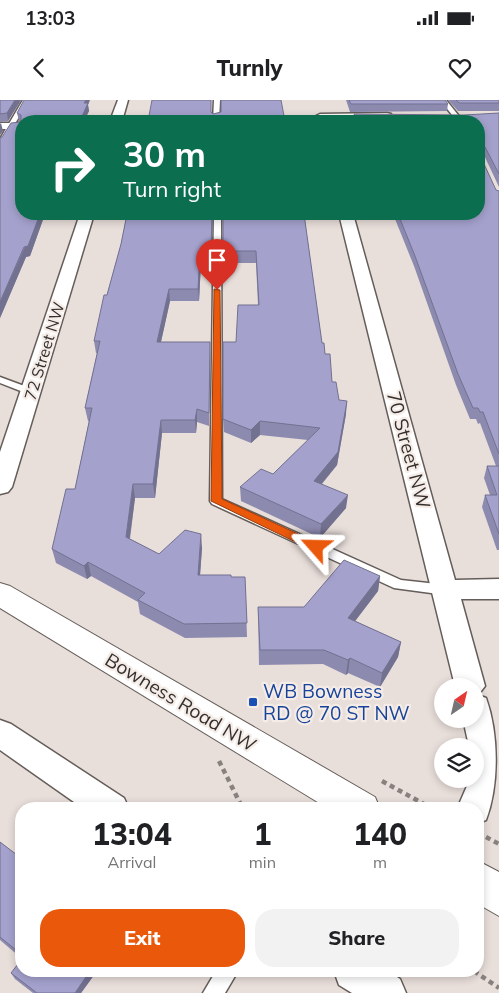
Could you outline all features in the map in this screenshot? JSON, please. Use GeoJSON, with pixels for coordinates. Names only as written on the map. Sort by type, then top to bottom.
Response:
{"type":"FeatureCollection","features":[{"type":"Feature","properties":{"kind":"street"},"geometry":{"type":"LineString","coordinates":[[118,115],[122,100]]}},
{"type":"Feature","properties":{"kind":"street","name":"72 Street NW"},"geometry":{"type":"LineString","coordinates":[[0,487],[85,220]]}},
{"type":"Feature","properties":{"kind":"street","name":"70 Street NW"},"geometry":{"type":"LineString","coordinates":[[348,220],[468,678]]}},
{"type":"Feature","properties":{"kind":"street"},"geometry":{"type":"LineString","coordinates":[[446,590],[499,589]]}},
{"type":"Feature","properties":{"kind":"street","name":"Bowness Road NW"},"geometry":{"type":"LineString","coordinates":[[0,594],[350,802]]}},
{"type":"Feature","properties":{"kind":"street"},"geometry":{"type":"LineString","coordinates":[[479,802],[494,768],[482,728]]}},
{"type":"Feature","properties":{"kind":"street"},"geometry":{"type":"LineString","coordinates":[[0,733],[102,802]]}},
{"type":"Feature","properties":{"kind":"street"},"geometry":{"type":"LineString","coordinates":[[484,885],[499,896]]}},
{"type":"Feature","properties":{"kind":"street"},"geometry":{"type":"LineString","coordinates":[[362,977],[386,993]]}},
{"type":"Feature","properties":{"kind":"lane"},"geometry":{"type":"LineString","coordinates":[[17,115],[26,100]]}},
{"type":"Feature","properties":{"kind":"lane"},"geometry":{"type":"LineString","coordinates":[[216,115],[217,100]]}},
{"type":"Feature","properties":{"kind":"lane"},"geometry":{"type":"LineString","coordinates":[[443,100],[455,115]]}},
{"type":"Feature","properties":{"kind":"lane"},"geometry":{"type":"LineString","coordinates":[[0,144],[11,126]]}},
{"type":"Feature","properties":{"kind":"lane"},"geometry":{"type":"LineString","coordinates":[[217,220],[216,501],[399,585],[446,590]]}},
{"type":"Feature","properties":{"kind":"lane"},"geometry":{"type":"LineString","coordinates":[[0,380],[31,392]]}},
{"type":"Feature","properties":{"kind":"lane"},"geometry":{"type":"LineString","coordinates":[[214,993],[224,977]]}},
{"type":"Feature","properties":{"kind":"path"},"geometry":{"type":"LineString","coordinates":[[484,836],[499,844]]}},
{"type":"Feature","properties":{"kind":"path"},"geometry":{"type":"LineString","coordinates":[[483,977],[499,988]]}},
{"type":"Feature","properties":{"kind":"building"},"geometry":{"type":"Polygon","coordinates":[[[0,100],[15,100],[7,113],[0,114],[0,100]]]}},
{"type":"Feature","properties":{"kind":"building"},"geometry":{"type":"Polygon","coordinates":[[[24,100],[86,100],[84,103],[88,103],[83,115],[21,115],[17,113],[24,100]]]}},
{"type":"Feature","properties":{"kind":"building"},"geometry":{"type":"Polygon","coordinates":[[[152,100],[211,100],[211,112],[213,114],[221,112],[221,100],[281,100],[284,115],[149,115],[152,100]]]}},
{"type":"Feature","properties":{"kind":"building"},"geometry":{"type":"Polygon","coordinates":[[[349,100],[445,100],[448,104],[351,104],[349,100]]]}},
{"type":"Feature","properties":{"kind":"building"},"geometry":{"type":"Polygon","coordinates":[[[456,100],[499,100],[499,103],[459,103],[456,100]]]}},
{"type":"Feature","properties":{"kind":"building"},"geometry":{"type":"Polygon","coordinates":[[[499,113],[499,174],[485,147],[485,115],[464,115],[499,113]]]}},
{"type":"Feature","properties":{"kind":"building"},"geometry":{"type":"Polygon","coordinates":[[[354,114],[464,115],[354,115],[354,114]]]}},
{"type":"Feature","properties":{"kind":"building"},"geometry":{"type":"Polygon","coordinates":[[[11,123],[15,123],[15,220],[38,220],[28,246],[24,247],[0,302],[0,138],[11,123]]]}},
{"type":"Feature","properties":{"kind":"building"},"geometry":{"type":"Polygon","coordinates":[[[485,166],[496,190],[499,191],[499,454],[483,412],[480,412],[478,408],[473,408],[458,374],[400,220],[485,220],[485,166]]]}},
{"type":"Feature","properties":{"kind":"building"},"geometry":{"type":"Polygon","coordinates":[[[126,220],[212,220],[211,251],[200,251],[198,289],[169,289],[157,342],[210,342],[209,413],[197,409],[195,420],[161,420],[153,484],[133,484],[126,537],[159,554],[185,530],[201,534],[198,575],[245,577],[247,623],[184,624],[138,600],[145,593],[88,562],[84,566],[52,549],[66,489],[75,489],[92,408],[85,408],[100,341],[94,341],[104,295],[107,295],[126,220]]]}},
{"type":"Feature","properties":{"kind":"building"},"geometry":{"type":"Polygon","coordinates":[[[223,220],[305,220],[322,343],[324,343],[325,354],[330,354],[332,382],[336,382],[339,400],[347,401],[338,452],[314,481],[348,495],[321,524],[240,487],[261,469],[273,474],[320,428],[260,421],[251,430],[223,419],[223,342],[236,342],[238,305],[259,305],[256,251],[223,251],[223,220]]]}},
{"type":"Feature","properties":{"kind":"building"},"geometry":{"type":"Polygon","coordinates":[[[487,466],[499,466],[499,534],[485,495],[497,495],[487,466]]]}},
{"type":"Feature","properties":{"kind":"building"},"geometry":{"type":"Polygon","coordinates":[[[344,560],[380,576],[348,618],[401,642],[382,673],[350,658],[348,660],[324,650],[260,650],[258,607],[304,607],[344,560]]]}},
{"type":"Feature","properties":{"kind":"building"},"geometry":{"type":"Polygon","coordinates":[[[0,842],[15,853],[15,949],[0,937],[0,842]]]}},
{"type":"Feature","properties":{"kind":"building"},"geometry":{"type":"Polygon","coordinates":[[[15,968],[15,976],[11,973],[15,968]]]}},
{"type":"Feature","properties":{"kind":"building"},"geometry":{"type":"Polygon","coordinates":[[[16,977],[86,977],[75,993],[37,993],[16,977]]]}},
{"type":"Feature","properties":{"kind":"place","name":"WB Bowness RD @ 70 ST NW"},"geometry":{"type":"Point","coordinates":[253,702]}},
{"type":"Feature","properties":{"kind":"route"},"geometry":{"type":"LineString","coordinates":[[217,290],[216,501],[316,547]]}}]}
